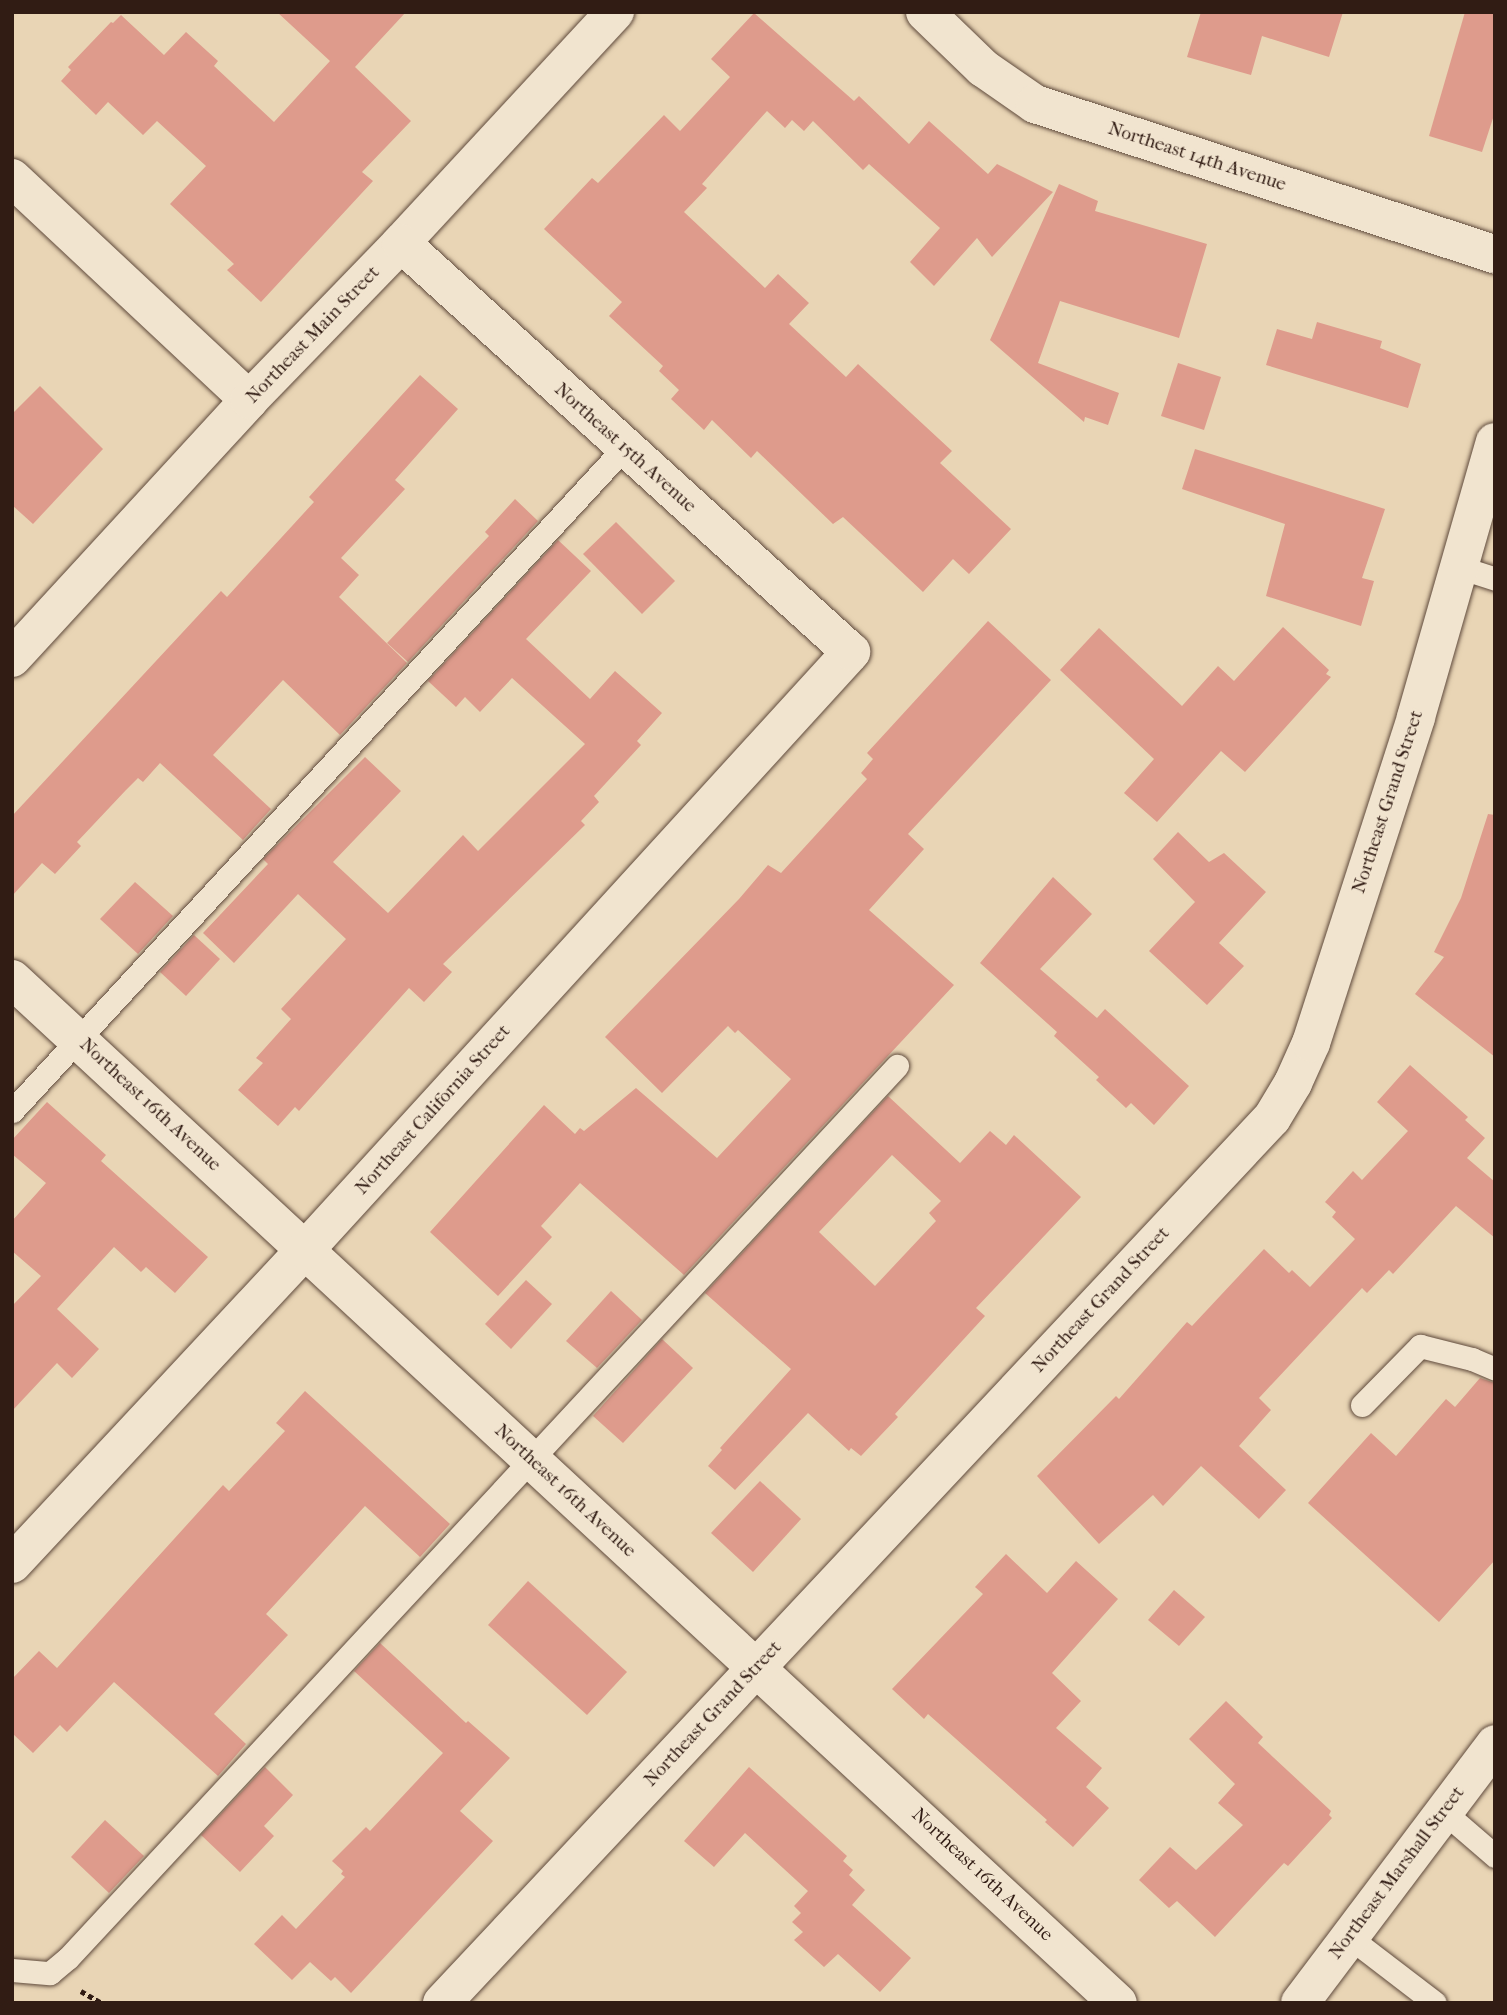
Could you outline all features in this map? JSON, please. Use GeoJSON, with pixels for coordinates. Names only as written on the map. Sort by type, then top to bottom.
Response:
{"type":"FeatureCollection","features":[{"type":"Feature","properties":{"kind":"street","name":"Northeast Main Street"},"geometry":{"type":"LineString","coordinates":[[12,658],[249,400],[401,243],[615,12]]}},
{"type":"Feature","properties":{"kind":"street","name":"Northeast 14th Avenue"},"geometry":{"type":"LineString","coordinates":[[925,12],[983,68],[1035,104],[1495,254]]}},
{"type":"Feature","properties":{"kind":"street"},"geometry":{"type":"LineString","coordinates":[[12,178],[249,400]]}},
{"type":"Feature","properties":{"kind":"street","name":"Northeast 15th Avenue"},"geometry":{"type":"LineString","coordinates":[[401,243],[850,652]]}},
{"type":"Feature","properties":{"kind":"street","name":"Northeast Grand Street"},"geometry":{"type":"LineString","coordinates":[[442,2003],[1272,1118],[1293,1083],[1311,1043],[1416,717],[1495,442]]}},
{"type":"Feature","properties":{"kind":"street","name":"Northeast California Street"},"geometry":{"type":"LineString","coordinates":[[12,1564],[306,1250],[850,652]]}},
{"type":"Feature","properties":{"kind":"street","name":"Northeast 16th Avenue"},"geometry":{"type":"LineString","coordinates":[[12,979],[1118,2003]]}},
{"type":"Feature","properties":{"kind":"street","name":"Northeast Marshall Street"},"geometry":{"type":"LineString","coordinates":[[1300,2003],[1495,1744]]}},
{"type":"Feature","properties":{"kind":"lane"},"geometry":{"type":"LineString","coordinates":[[12,1111],[624,448]]}},
{"type":"Feature","properties":{"kind":"lane"},"geometry":{"type":"LineString","coordinates":[[1459,567],[1495,579]]}},
{"type":"Feature","properties":{"kind":"lane"},"geometry":{"type":"LineString","coordinates":[[12,1970],[50,1973],[68,1958],[897,1066]]}},
{"type":"Feature","properties":{"kind":"lane"},"geometry":{"type":"LineString","coordinates":[[1362,1405],[1420,1346],[1472,1359],[1495,1370]]}},
{"type":"Feature","properties":{"kind":"lane"},"geometry":{"type":"LineString","coordinates":[[1444,1812],[1495,1856]]}},
{"type":"Feature","properties":{"kind":"lane"},"geometry":{"type":"LineString","coordinates":[[1349,1937],[1435,2003]]}},
{"type":"Feature","properties":{"kind":"building"},"geometry":{"type":"Polygon","coordinates":[[[277,12],[406,12],[355,67],[411,121],[362,172],[373,181],[261,302],[227,270],[234,264],[170,204],[206,166],[157,121],[143,135],[108,102],[96,115],[61,81],[71,70],[68,67],[121,15],[164,55],[186,32],[218,61],[214,66],[274,122],[330,61],[277,12]]]}},
{"type":"Feature","properties":{"kind":"building"},"geometry":{"type":"Polygon","coordinates":[[[1201,12],[1343,12],[1329,57],[1262,36],[1251,75],[1187,57],[1201,12]]]}},
{"type":"Feature","properties":{"kind":"building"},"geometry":{"type":"Polygon","coordinates":[[[1465,12],[1495,12],[1495,112],[1482,152],[1429,136],[1465,12]]]}},
{"type":"Feature","properties":{"kind":"building"},"geometry":{"type":"Polygon","coordinates":[[[754,13],[854,101],[859,96],[909,144],[929,121],[988,174],[997,164],[1053,192],[992,257],[977,238],[934,286],[910,262],[940,228],[869,164],[863,170],[813,121],[804,131],[792,120],[785,128],[767,111],[702,184],[707,188],[684,212],[765,288],[778,274],[809,303],[789,324],[846,377],[858,364],[952,451],[940,463],[1011,529],[969,574],[953,559],[923,592],[843,517],[833,524],[757,451],[751,458],[712,420],[704,430],[671,399],[679,390],[659,371],[663,366],[609,316],[622,302],[544,229],[592,178],[598,183],[664,115],[680,131],[730,77],[711,59],[754,13]]]}},
{"type":"Feature","properties":{"kind":"building"},"geometry":{"type":"Polygon","coordinates":[[[1059,184],[1098,201],[1095,211],[1207,244],[1179,338],[1060,301],[1038,363],[1119,393],[1108,425],[1085,417],[1084,422],[990,340],[1059,184]]]}},
{"type":"Feature","properties":{"kind":"building"},"geometry":{"type":"Polygon","coordinates":[[[1317,322],[1382,341],[1380,348],[1421,364],[1408,408],[1266,365],[1277,329],[1312,339],[1317,322]]]}},
{"type":"Feature","properties":{"kind":"building"},"geometry":{"type":"Polygon","coordinates":[[[1178,363],[1221,377],[1204,430],[1161,416],[1178,363]]]}},
{"type":"Feature","properties":{"kind":"building"},"geometry":{"type":"Polygon","coordinates":[[[420,375],[458,409],[395,480],[405,489],[341,558],[359,575],[339,597],[407,663],[340,735],[283,680],[213,755],[271,809],[243,840],[160,763],[143,782],[138,778],[126,790],[77,842],[81,846],[55,874],[42,863],[12,896],[12,816],[221,591],[227,597],[314,502],[309,497],[420,375]]]}},
{"type":"Feature","properties":{"kind":"building"},"geometry":{"type":"Polygon","coordinates":[[[40,386],[103,449],[33,524],[12,505],[12,414],[40,386]]]}},
{"type":"Feature","properties":{"kind":"building"},"geometry":{"type":"Polygon","coordinates":[[[1195,449],[1385,509],[1362,578],[1374,581],[1361,626],[1266,596],[1285,524],[1182,489],[1195,449]]]}},
{"type":"Feature","properties":{"kind":"building"},"geometry":{"type":"Polygon","coordinates":[[[515,499],[538,521],[408,662],[387,643],[489,536],[485,532],[515,499]]]}},
{"type":"Feature","properties":{"kind":"building"},"geometry":{"type":"Polygon","coordinates":[[[616,522],[675,581],[642,614],[583,554],[616,522]]]}},
{"type":"Feature","properties":{"kind":"building"},"geometry":{"type":"Polygon","coordinates":[[[558,540],[591,571],[526,639],[590,699],[615,671],[662,713],[637,741],[641,745],[594,796],[599,802],[581,821],[585,825],[443,964],[452,972],[424,1002],[409,988],[299,1111],[295,1107],[278,1126],[238,1090],[263,1063],[256,1058],[291,1019],[281,1009],[346,939],[298,894],[234,963],[203,933],[268,864],[263,859],[365,757],[401,791],[333,862],[388,913],[463,835],[478,851],[585,744],[512,678],[480,712],[465,697],[456,707],[428,681],[558,540]]]}},
{"type":"Feature","properties":{"kind":"building"},"geometry":{"type":"Polygon","coordinates":[[[988,621],[1051,680],[908,834],[924,849],[869,910],[954,985],[684,1275],[580,1183],[541,1226],[552,1237],[498,1296],[430,1232],[544,1105],[575,1134],[580,1128],[584,1131],[636,1088],[717,1158],[791,1079],[738,1030],[735,1033],[728,1026],[662,1093],[605,1037],[739,899],[768,865],[781,873],[867,779],[861,773],[873,759],[867,753],[988,621]]]}},
{"type":"Feature","properties":{"kind":"building"},"geometry":{"type":"Polygon","coordinates":[[[1283,627],[1329,670],[1326,674],[1331,677],[1245,772],[1221,751],[1157,822],[1124,793],[1154,759],[1060,670],[1099,628],[1182,706],[1218,666],[1234,681],[1283,627]]]}},
{"type":"Feature","properties":{"kind":"building"},"geometry":{"type":"Polygon","coordinates":[[[1488,814],[1495,815],[1495,1057],[1415,994],[1444,957],[1434,952],[1461,898],[1488,814]]]}},
{"type":"Feature","properties":{"kind":"building"},"geometry":{"type":"Polygon","coordinates":[[[1178,832],[1209,862],[1224,853],[1266,892],[1219,943],[1244,966],[1207,1005],[1149,951],[1195,902],[1153,859],[1178,832]]]}},
{"type":"Feature","properties":{"kind":"building"},"geometry":{"type":"Polygon","coordinates":[[[1053,877],[1092,914],[1040,969],[1097,1018],[1105,1009],[1189,1086],[1154,1125],[1131,1103],[1126,1108],[1096,1080],[1099,1077],[1054,1036],[1057,1032],[980,963],[1053,877]]]}},
{"type":"Feature","properties":{"kind":"building"},"geometry":{"type":"Polygon","coordinates":[[[135,882],[173,916],[138,954],[100,919],[135,882]]]}},
{"type":"Feature","properties":{"kind":"building"},"geometry":{"type":"Polygon","coordinates":[[[194,935],[220,959],[186,996],[160,972],[194,935]]]}},
{"type":"Feature","properties":{"kind":"building"},"geometry":{"type":"Polygon","coordinates":[[[1410,1065],[1468,1117],[1465,1120],[1485,1138],[1467,1158],[1495,1182],[1495,1238],[1456,1206],[1393,1274],[1389,1270],[1367,1293],[1362,1288],[1259,1398],[1271,1410],[1239,1446],[1286,1490],[1259,1519],[1201,1466],[1163,1506],[1153,1495],[1099,1544],[1037,1476],[1116,1396],[1119,1399],[1187,1322],[1192,1326],[1264,1249],[1289,1273],[1292,1270],[1310,1287],[1355,1239],[1332,1217],[1336,1212],[1325,1202],[1353,1171],[1362,1180],[1408,1131],[1377,1102],[1410,1065]]]}},
{"type":"Feature","properties":{"kind":"building"},"geometry":{"type":"Polygon","coordinates":[[[888,1096],[960,1163],[990,1131],[1006,1145],[1014,1135],[1081,1197],[976,1308],[985,1316],[895,1414],[898,1417],[861,1456],[851,1448],[849,1451],[808,1413],[735,1490],[708,1466],[722,1450],[720,1448],[791,1369],[705,1293],[888,1096]],[[892,1155],[819,1232],[875,1286],[936,1221],[929,1213],[941,1201],[892,1155]]]}},
{"type":"Feature","properties":{"kind":"building"},"geometry":{"type":"Polygon","coordinates":[[[47,1102],[106,1155],[101,1161],[208,1257],[175,1293],[146,1267],[141,1272],[114,1247],[57,1309],[99,1349],[72,1378],[57,1363],[12,1411],[12,1306],[41,1276],[12,1251],[12,1221],[46,1183],[12,1154],[12,1140],[47,1102]]]}},
{"type":"Feature","properties":{"kind":"building"},"geometry":{"type":"Polygon","coordinates":[[[526,1280],[552,1304],[511,1349],[485,1324],[526,1280]]]}},
{"type":"Feature","properties":{"kind":"building"},"geometry":{"type":"Polygon","coordinates":[[[611,1291],[642,1320],[597,1368],[566,1341],[611,1291]]]}},
{"type":"Feature","properties":{"kind":"building"},"geometry":{"type":"Polygon","coordinates":[[[662,1339],[693,1368],[623,1443],[593,1416],[662,1339]]]}},
{"type":"Feature","properties":{"kind":"building"},"geometry":{"type":"Polygon","coordinates":[[[1480,1378],[1495,1383],[1495,1560],[1439,1622],[1308,1503],[1371,1433],[1396,1456],[1446,1399],[1455,1407],[1480,1378]]]}},
{"type":"Feature","properties":{"kind":"building"},"geometry":{"type":"Polygon","coordinates":[[[305,1391],[450,1524],[420,1557],[365,1506],[266,1614],[288,1635],[214,1714],[246,1744],[218,1776],[114,1682],[67,1732],[60,1725],[33,1753],[12,1733],[12,1679],[39,1651],[57,1668],[223,1485],[229,1491],[285,1431],[276,1423],[305,1391]]]}},
{"type":"Feature","properties":{"kind":"building"},"geometry":{"type":"Polygon","coordinates":[[[760,1481],[801,1519],[753,1572],[711,1533],[760,1481]]]}},
{"type":"Feature","properties":{"kind":"building"},"geometry":{"type":"Polygon","coordinates":[[[1006,1554],[1047,1593],[1076,1561],[1118,1599],[1052,1673],[1081,1701],[1056,1728],[1102,1768],[1086,1787],[1109,1808],[1073,1847],[1045,1822],[1047,1820],[928,1714],[924,1719],[892,1689],[983,1594],[975,1587],[1006,1554]]]}},
{"type":"Feature","properties":{"kind":"building"},"geometry":{"type":"Polygon","coordinates":[[[528,1581],[627,1672],[587,1715],[488,1625],[528,1581]]]}},
{"type":"Feature","properties":{"kind":"building"},"geometry":{"type":"Polygon","coordinates":[[[1174,1590],[1205,1617],[1179,1646],[1148,1620],[1174,1590]]]}},
{"type":"Feature","properties":{"kind":"building"},"geometry":{"type":"Polygon","coordinates":[[[380,1643],[466,1723],[468,1721],[510,1758],[460,1811],[493,1841],[351,1993],[335,1977],[331,1981],[310,1962],[292,1980],[254,1944],[282,1915],[296,1929],[345,1877],[341,1874],[343,1871],[332,1861],[366,1827],[370,1831],[443,1753],[354,1671],[380,1643]]]}},
{"type":"Feature","properties":{"kind":"building"},"geometry":{"type":"Polygon","coordinates":[[[1226,1701],[1263,1737],[1258,1743],[1331,1811],[1329,1815],[1332,1818],[1288,1866],[1284,1863],[1215,1937],[1177,1901],[1169,1908],[1139,1880],[1170,1847],[1196,1870],[1243,1825],[1218,1803],[1235,1784],[1189,1739],[1226,1701]]]}},
{"type":"Feature","properties":{"kind":"building"},"geometry":{"type":"Polygon","coordinates":[[[265,1767],[293,1795],[264,1826],[274,1836],[240,1872],[201,1835],[265,1767]]]}},
{"type":"Feature","properties":{"kind":"building"},"geometry":{"type":"Polygon","coordinates":[[[749,1767],[847,1856],[843,1861],[853,1870],[849,1875],[865,1890],[852,1905],[911,1958],[880,1992],[838,1954],[824,1967],[794,1940],[803,1932],[792,1922],[801,1913],[794,1906],[808,1891],[745,1833],[714,1867],[684,1841],[749,1767]]]}},
{"type":"Feature","properties":{"kind":"building"},"geometry":{"type":"Polygon","coordinates":[[[105,1820],[144,1856],[109,1893],[71,1857],[105,1820]]]}}]}
